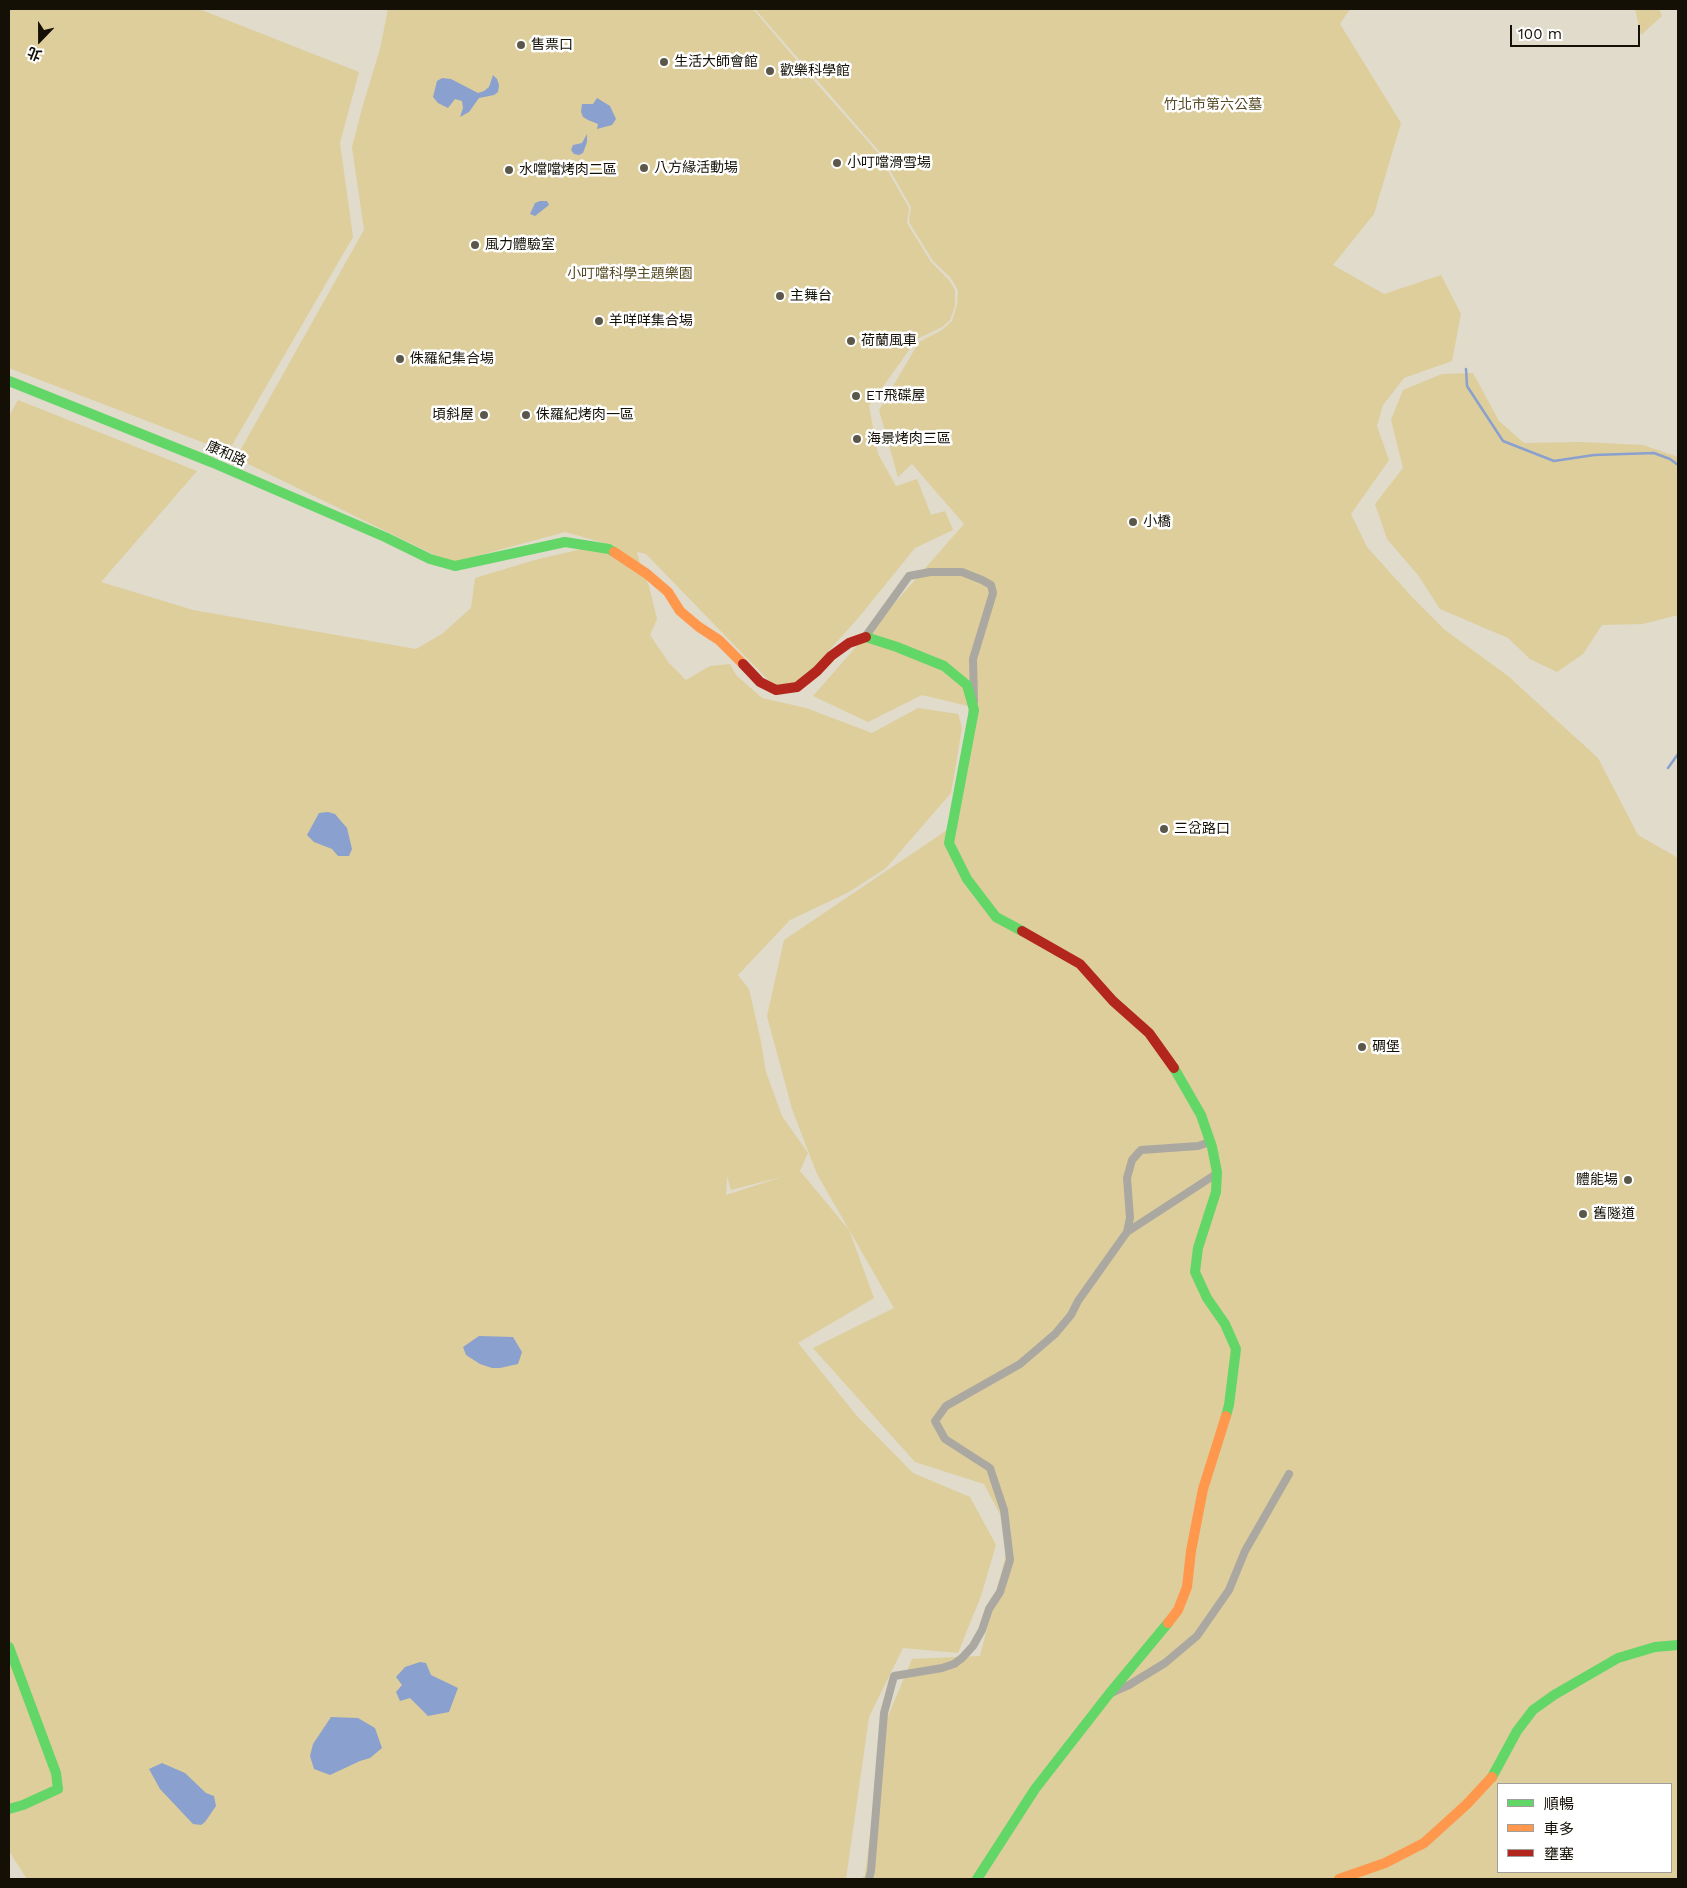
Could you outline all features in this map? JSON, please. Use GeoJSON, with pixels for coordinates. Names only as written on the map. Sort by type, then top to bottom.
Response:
{"type":"FeatureCollection","features":[{"type":"Feature","properties":{"kind":"street","name":"康和路"},"geometry":{"type":"LineString","coordinates":[[9,381],[211,462],[385,537],[430,559],[454,566],[565,542],[609,549],[647,574],[668,592],[680,611],[699,628],[719,640],[760,682],[776,690],[797,687],[817,672],[830,656],[849,643],[865,636]]}},
{"type":"Feature","properties":{"kind":"street"},"geometry":{"type":"LineString","coordinates":[[974,710],[967,685],[944,666],[865,636],[909,576],[930,572],[962,572],[991,585],[993,593],[973,659],[974,710],[949,842],[967,879],[996,918],[1080,964],[1113,1001],[1149,1033],[1182,1080],[1201,1115],[1217,1172],[1216,1192],[1198,1248],[1195,1272],[1206,1298],[1225,1324],[1236,1348],[1229,1405],[1203,1489],[1191,1551],[1187,1588],[1178,1610],[1035,1789],[977,1879]]}},
{"type":"Feature","properties":{"kind":"street"},"geometry":{"type":"LineString","coordinates":[[1127,1232],[1130,1218],[1127,1178],[1132,1160],[1141,1150],[1198,1146],[1210,1142]]}},
{"type":"Feature","properties":{"kind":"street"},"geometry":{"type":"LineString","coordinates":[[869,1879],[872,1871],[884,1713],[894,1676],[942,1668],[954,1664],[962,1658],[973,1646],[982,1630],[989,1609],[1000,1592],[1010,1560],[1004,1510],[990,1468],[945,1439],[935,1421],[951,1403],[1020,1364],[1055,1334],[1071,1315],[1078,1301],[1127,1232],[1217,1172]]}},
{"type":"Feature","properties":{"kind":"street"},"geometry":{"type":"LineString","coordinates":[[1109,1694],[1165,1663],[1197,1636],[1229,1590],[1245,1551],[1289,1474]]}},
{"type":"Feature","properties":{"kind":"street"},"geometry":{"type":"LineString","coordinates":[[1339,1879],[1386,1863],[1424,1843],[1467,1804],[1494,1774],[1516,1731],[1533,1710],[1554,1695],[1618,1658],[1655,1647],[1678,1645]]}},
{"type":"Feature","properties":{"kind":"street"},"geometry":{"type":"LineString","coordinates":[[9,1647],[56,1773],[58,1788],[23,1805],[9,1809]]}},
{"type":"Feature","properties":{"kind":"green space"},"geometry":{"type":"Polygon","coordinates":[[[9,9],[199,9],[359,72],[340,143],[353,237],[228,452],[9,368],[9,9]]]}},
{"type":"Feature","properties":{"kind":"green space","name":"小叮噹科學主題樂園"},"geometry":{"type":"Polygon","coordinates":[[[388,9],[753,9],[877,152],[909,208],[907,223],[931,262],[949,280],[955,290],[955,306],[950,320],[942,327],[917,339],[869,406],[878,454],[896,486],[917,479],[931,515],[945,511],[953,530],[915,548],[859,617],[800,683],[773,685],[646,554],[637,552],[641,568],[649,586],[657,619],[650,635],[669,663],[686,680],[710,666],[730,664],[736,675],[762,698],[806,708],[872,733],[918,708],[958,714],[962,728],[951,793],[886,868],[849,892],[790,920],[738,975],[749,989],[766,1072],[782,1116],[808,1153],[800,1171],[849,1230],[874,1298],[798,1343],[857,1416],[913,1473],[970,1497],[996,1545],[981,1596],[958,1653],[903,1648],[869,1717],[846,1879],[27,1879],[9,1851],[9,416],[18,400],[197,471],[101,582],[193,610],[416,649],[442,634],[471,608],[475,578],[535,560],[590,547],[615,546],[565,532],[451,563],[236,458],[364,230],[352,147],[380,49],[388,9]],[[727,1176],[726,1195],[785,1176],[731,1190],[727,1176]]]}},
{"type":"Feature","properties":{"kind":"green space","name":"竹北市第六公墓"},"geometry":{"type":"Polygon","coordinates":[[[755,9],[1350,9],[1340,24],[1401,123],[1374,214],[1333,265],[1384,294],[1441,275],[1461,314],[1452,361],[1404,378],[1383,405],[1377,426],[1389,460],[1351,514],[1367,547],[1445,630],[1508,676],[1598,758],[1638,835],[1678,858],[1678,1879],[861,1879],[865,1875],[884,1726],[912,1659],[980,1656],[1011,1535],[984,1484],[915,1462],[813,1348],[894,1308],[817,1174],[792,1109],[767,1016],[784,940],[956,824],[970,749],[968,706],[922,695],[868,722],[813,696],[964,524],[912,464],[898,477],[879,410],[919,342],[942,330],[952,321],[957,305],[958,290],[950,277],[933,261],[909,222],[911,207],[879,151],[755,9]]]}},
{"type":"Feature","properties":{"kind":"green space"},"geometry":{"type":"Polygon","coordinates":[[[1635,9],[1659,9],[1662,16],[1641,35],[1635,9]]]}},
{"type":"Feature","properties":{"kind":"green space"},"geometry":{"type":"Polygon","coordinates":[[[1473,373],[1499,421],[1524,443],[1580,442],[1643,445],[1678,457],[1678,615],[1643,624],[1602,625],[1583,654],[1557,672],[1530,659],[1508,638],[1440,609],[1418,575],[1387,539],[1375,504],[1403,468],[1391,420],[1403,390],[1442,374],[1473,373]]]}},
{"type":"Feature","properties":{"kind":"water"},"geometry":{"type":"Polygon","coordinates":[[[493,75],[499,85],[498,92],[494,95],[479,98],[469,112],[460,117],[463,108],[462,101],[455,99],[448,108],[438,103],[433,97],[437,81],[442,78],[451,79],[478,93],[489,87],[493,75]]]}},
{"type":"Feature","properties":{"kind":"water"},"geometry":{"type":"Polygon","coordinates":[[[597,98],[610,106],[616,119],[612,125],[597,129],[598,124],[583,117],[581,112],[582,104],[593,104],[597,98]]]}},
{"type":"Feature","properties":{"kind":"water"},"geometry":{"type":"Polygon","coordinates":[[[587,134],[587,142],[583,153],[579,155],[574,154],[571,150],[573,145],[582,143],[587,134]]]}},
{"type":"Feature","properties":{"kind":"water"},"geometry":{"type":"Polygon","coordinates":[[[547,201],[549,205],[535,216],[530,214],[535,203],[547,201]]]}},
{"type":"Feature","properties":{"kind":"water"},"geometry":{"type":"Polygon","coordinates":[[[328,812],[335,814],[347,828],[352,849],[349,856],[338,856],[332,849],[314,842],[307,835],[319,813],[328,812]]]}},
{"type":"Feature","properties":{"kind":"water"},"geometry":{"type":"Polygon","coordinates":[[[479,1336],[513,1337],[522,1352],[518,1364],[492,1368],[480,1364],[466,1355],[463,1347],[479,1336]]]}},
{"type":"Feature","properties":{"kind":"water"},"geometry":{"type":"Polygon","coordinates":[[[420,1662],[426,1663],[431,1675],[458,1688],[449,1712],[428,1716],[410,1698],[400,1701],[396,1692],[402,1685],[396,1677],[405,1667],[420,1662]]]}},
{"type":"Feature","properties":{"kind":"water"},"geometry":{"type":"Polygon","coordinates":[[[331,1717],[358,1718],[375,1728],[382,1748],[370,1758],[330,1775],[314,1769],[310,1756],[313,1744],[331,1717]]]}},
{"type":"Feature","properties":{"kind":"water"},"geometry":{"type":"Polygon","coordinates":[[[162,1763],[185,1773],[206,1793],[214,1796],[216,1806],[201,1825],[193,1824],[160,1789],[149,1769],[162,1763]]]}},
{"type":"Feature","properties":{"kind":"waterway"},"geometry":{"type":"LineString","coordinates":[[1466,369],[1467,386],[1503,441],[1554,461],[1594,455],[1654,453],[1670,459],[1678,465]]}},
{"type":"Feature","properties":{"kind":"waterway"},"geometry":{"type":"LineString","coordinates":[[1668,768],[1678,754]]}},
{"type":"Feature","properties":{"kind":"traffic: fast"},"geometry":{"type":"LineString","coordinates":[[9,381],[211,462],[385,537],[430,559],[455,566],[565,542],[609,549],[614,552]]}},
{"type":"Feature","properties":{"kind":"traffic: fast"},"geometry":{"type":"LineString","coordinates":[[866,637],[944,666],[967,685],[974,710],[949,843],[967,879],[996,917],[1022,931]]}},
{"type":"Feature","properties":{"kind":"traffic: fast"},"geometry":{"type":"LineString","coordinates":[[1174,1068],[1201,1115],[1212,1147],[1217,1172],[1216,1192],[1198,1248],[1195,1272],[1207,1298],[1225,1324],[1236,1349],[1226,1416]]}},
{"type":"Feature","properties":{"kind":"traffic: fast"},"geometry":{"type":"LineString","coordinates":[[977,1879],[1035,1789],[1109,1694],[1168,1623]]}},
{"type":"Feature","properties":{"kind":"traffic: fast"},"geometry":{"type":"LineString","coordinates":[[1492,1777],[1517,1731],[1533,1710],[1554,1695],[1618,1658],[1655,1647],[1678,1645]]}},
{"type":"Feature","properties":{"kind":"traffic: fast"},"geometry":{"type":"LineString","coordinates":[[9,1647],[56,1773],[58,1789],[23,1805],[9,1809]]}},
{"type":"Feature","properties":{"kind":"traffic: slow"},"geometry":{"type":"LineString","coordinates":[[614,552],[647,574],[668,592],[680,611],[699,627],[719,640],[743,664]]}},
{"type":"Feature","properties":{"kind":"traffic: slow"},"geometry":{"type":"LineString","coordinates":[[1168,1623],[1178,1610],[1187,1587],[1191,1551],[1203,1489],[1226,1416]]}},
{"type":"Feature","properties":{"kind":"traffic: slow"},"geometry":{"type":"LineString","coordinates":[[1339,1879],[1385,1863],[1424,1843],[1467,1804],[1492,1777]]}},
{"type":"Feature","properties":{"kind":"traffic: jam"},"geometry":{"type":"LineString","coordinates":[[743,664],[760,682],[776,690],[797,687],[817,671],[831,656],[849,643],[866,637]]}},
{"type":"Feature","properties":{"kind":"traffic: jam"},"geometry":{"type":"LineString","coordinates":[[1022,931],[1080,964],[1113,1001],[1149,1033],[1174,1068]]}},
{"type":"Feature","properties":{"kind":"place","name":"售票口"},"geometry":{"type":"Point","coordinates":[521,45]}},
{"type":"Feature","properties":{"kind":"place","name":"生活大師會館"},"geometry":{"type":"Point","coordinates":[664,62]}},
{"type":"Feature","properties":{"kind":"place","name":"歡樂科學館"},"geometry":{"type":"Point","coordinates":[770,71]}},
{"type":"Feature","properties":{"kind":"place","name":"小叮噹滑雪場"},"geometry":{"type":"Point","coordinates":[837,163]}},
{"type":"Feature","properties":{"kind":"place","name":"八方緣活動場"},"geometry":{"type":"Point","coordinates":[644,168]}},
{"type":"Feature","properties":{"kind":"place","name":"水噹噹烤肉二區"},"geometry":{"type":"Point","coordinates":[509,170]}},
{"type":"Feature","properties":{"kind":"place","name":"風力體驗室"},"geometry":{"type":"Point","coordinates":[475,245]}},
{"type":"Feature","properties":{"kind":"place","name":"主舞台"},"geometry":{"type":"Point","coordinates":[780,296]}},
{"type":"Feature","properties":{"kind":"place","name":"羊咩咩集合場"},"geometry":{"type":"Point","coordinates":[599,321]}},
{"type":"Feature","properties":{"kind":"place","name":"荷蘭風車"},"geometry":{"type":"Point","coordinates":[851,341]}},
{"type":"Feature","properties":{"kind":"place","name":"侏羅紀集合場"},"geometry":{"type":"Point","coordinates":[400,359]}},
{"type":"Feature","properties":{"kind":"place","name":"ET飛碟屋"},"geometry":{"type":"Point","coordinates":[856,396]}},
{"type":"Feature","properties":{"kind":"place","name":"頃斜屋"},"geometry":{"type":"Point","coordinates":[484,415]}},
{"type":"Feature","properties":{"kind":"place","name":"侏羅紀烤肉一區"},"geometry":{"type":"Point","coordinates":[526,415]}},
{"type":"Feature","properties":{"kind":"place","name":"海景烤肉三區"},"geometry":{"type":"Point","coordinates":[857,439]}},
{"type":"Feature","properties":{"kind":"place","name":"小橋"},"geometry":{"type":"Point","coordinates":[1133,522]}},
{"type":"Feature","properties":{"kind":"place","name":"三岔路口"},"geometry":{"type":"Point","coordinates":[1164,829]}},
{"type":"Feature","properties":{"kind":"place","name":"碉堡"},"geometry":{"type":"Point","coordinates":[1362,1047]}},
{"type":"Feature","properties":{"kind":"place","name":"體能場"},"geometry":{"type":"Point","coordinates":[1628,1180]}},
{"type":"Feature","properties":{"kind":"place","name":"舊隧道"},"geometry":{"type":"Point","coordinates":[1583,1214]}}]}
